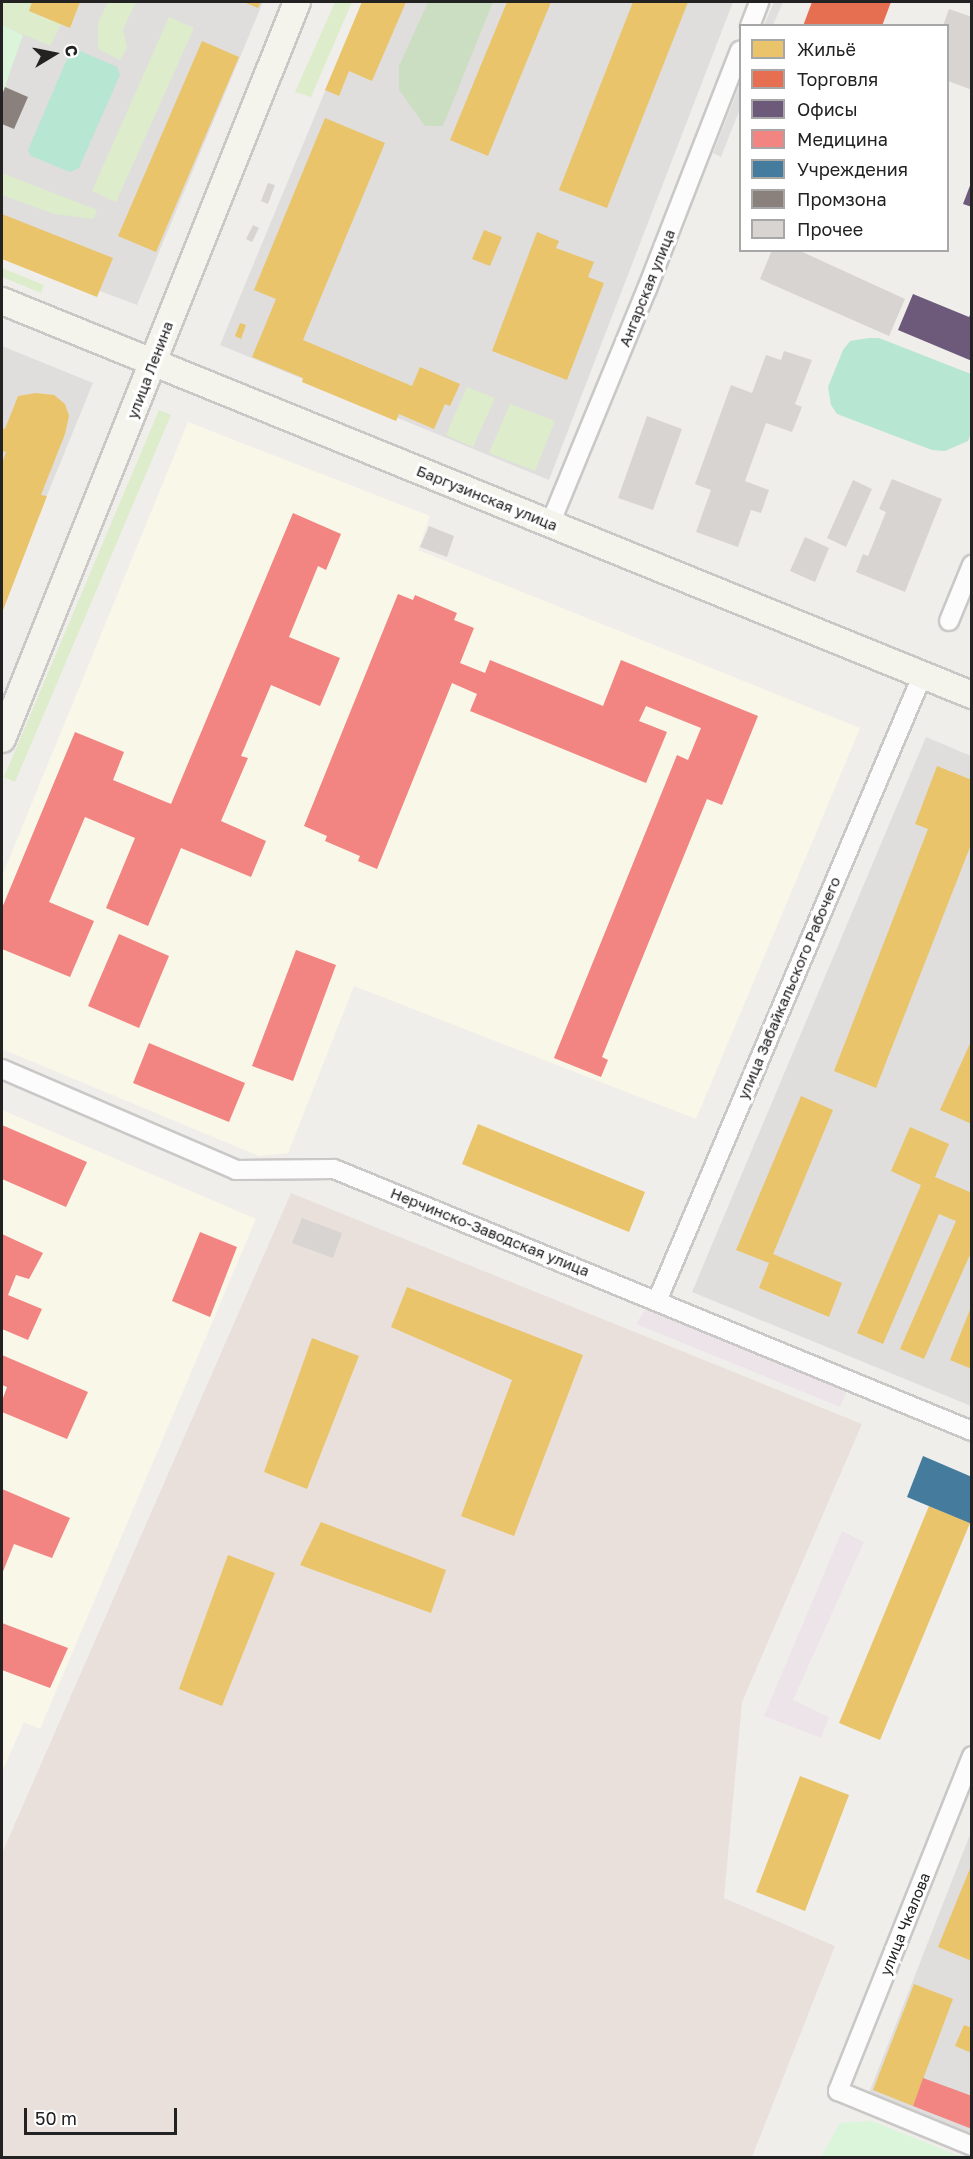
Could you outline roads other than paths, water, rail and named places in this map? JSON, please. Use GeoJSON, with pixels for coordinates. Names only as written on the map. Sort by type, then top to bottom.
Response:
{"type":"FeatureCollection","features":[{"type":"Feature","properties":{"kind":"main road","name":"улица Ленина"},"geometry":{"type":"LineString","coordinates":[[2,739],[297,2]]}},
{"type":"Feature","properties":{"kind":"main road","name":"Баргузинская улица"},"geometry":{"type":"LineString","coordinates":[[2,301],[972,695]]}},
{"type":"Feature","properties":{"kind":"street"},"geometry":{"type":"LineString","coordinates":[[751,24],[759,2]]}},
{"type":"Feature","properties":{"kind":"street","name":"Ангарская улица"},"geometry":{"type":"LineString","coordinates":[[550,524],[647,289],[739,55]]}},
{"type":"Feature","properties":{"kind":"street"},"geometry":{"type":"LineString","coordinates":[[949,621],[972,565]]}},
{"type":"Feature","properties":{"kind":"street","name":"улица Забайкальского Рабочего"},"geometry":{"type":"LineString","coordinates":[[657,1301],[922,676]]}},
{"type":"Feature","properties":{"kind":"street","name":"Нерчинско-Заводская улица"},"geometry":{"type":"LineString","coordinates":[[2,1069],[236,1170],[334,1168],[972,1431]]}},
{"type":"Feature","properties":{"kind":"street","name":"улица Чкалова"},"geometry":{"type":"LineString","coordinates":[[972,1756],[838,2091],[972,2146]]}}]}
